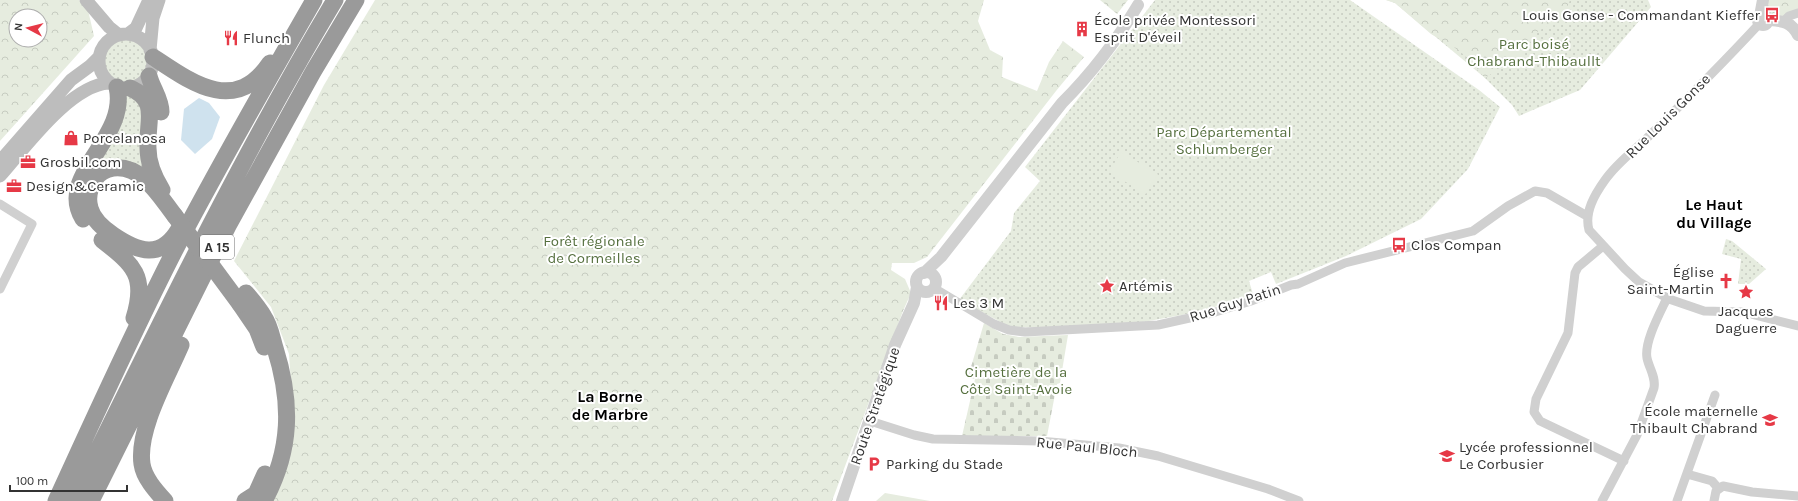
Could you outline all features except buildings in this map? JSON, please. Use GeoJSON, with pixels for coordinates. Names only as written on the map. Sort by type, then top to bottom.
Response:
{"type":"FeatureCollection","features":[{"type":"Feature","properties":{"kind":"highway"},"geometry":{"type":"LineString","coordinates":[[151,53],[193,82],[208,89],[227,92],[243,88],[266,69],[313,0]]}},
{"type":"Feature","properties":{"kind":"highway"},"geometry":{"type":"LineString","coordinates":[[56,501],[120,362],[179,243],[229,149],[313,0]]}},
{"type":"Feature","properties":{"kind":"highway","name":"A 15"},"geometry":{"type":"LineString","coordinates":[[73,501],[178,286],[294,69],[335,0]]}},
{"type":"Feature","properties":{"kind":"highway","name":"A 15"},"geometry":{"type":"LineString","coordinates":[[90,501],[228,226],[313,72],[356,0]]}},
{"type":"Feature","properties":{"kind":"highway"},"geometry":{"type":"LineString","coordinates":[[149,76],[152,88],[161,108],[158,150],[161,170],[178,211]]}},
{"type":"Feature","properties":{"kind":"highway"},"geometry":{"type":"LineString","coordinates":[[120,362],[139,300],[138,280],[129,262],[95,234],[84,222],[78,209],[77,197],[83,175],[115,121],[119,98],[119,86],[142,96],[150,108],[148,149],[150,165],[156,179],[243,298],[265,318],[279,360],[287,396],[288,418],[285,446],[279,470],[264,501]]}},
{"type":"Feature","properties":{"kind":"highway"},"geometry":{"type":"LineString","coordinates":[[178,211],[142,177],[129,169],[117,168],[105,171],[95,179],[89,194],[89,206],[99,223],[119,239],[134,248],[141,250],[153,250],[169,243],[175,237],[202,190],[229,149]]}},
{"type":"Feature","properties":{"kind":"highway"},"geometry":{"type":"LineString","coordinates":[[243,298],[260,336],[274,376],[278,408],[277,434],[268,466],[256,494],[245,501]]}},
{"type":"Feature","properties":{"kind":"highway"},"geometry":{"type":"LineString","coordinates":[[165,501],[150,482],[142,466],[142,442],[151,414],[184,336],[188,307]]}},
{"type":"Feature","properties":{"kind":"main road"},"geometry":{"type":"LineString","coordinates":[[0,161],[71,80],[90,66],[109,39],[136,28],[149,0]]}},
{"type":"Feature","properties":{"kind":"main road"},"geometry":{"type":"LineString","coordinates":[[0,176],[46,123],[66,104],[91,88],[101,84],[119,86],[139,85],[149,76],[153,64],[151,53],[152,22],[159,0]]}},
{"type":"Feature","properties":{"kind":"main road"},"geometry":{"type":"LineString","coordinates":[[88,3],[109,27],[124,34],[141,39],[151,53]]}},
{"type":"Feature","properties":{"kind":"main road"},"geometry":{"type":"LineString","coordinates":[[88,3],[100,27],[100,72],[119,86]]}},
{"type":"Feature","properties":{"kind":"street","name":"Route Stratégique"},"geometry":{"type":"LineString","coordinates":[[928,287],[917,278],[941,257],[1062,103],[1080,85],[1116,38],[1140,2]]}},
{"type":"Feature","properties":{"kind":"street"},"geometry":{"type":"LineString","coordinates":[[1763,13],[1793,26]]}},
{"type":"Feature","properties":{"kind":"street","name":"Rue Louis Gonse"},"geometry":{"type":"LineString","coordinates":[[1587,216],[1598,191],[1617,166],[1646,138],[1763,13]]}},
{"type":"Feature","properties":{"kind":"street"},"geometry":{"type":"LineString","coordinates":[[1793,26],[1789,16],[1798,13]]}},
{"type":"Feature","properties":{"kind":"street","name":"Rue Guy Patin"},"geometry":{"type":"LineString","coordinates":[[928,287],[985,319],[1014,332],[1158,326],[1212,313],[1251,301],[1290,285],[1298,284],[1345,263],[1473,230],[1508,206],[1535,192],[1547,193],[1587,216]]}},
{"type":"Feature","properties":{"kind":"street"},"geometry":{"type":"LineString","coordinates":[[0,204],[32,224],[0,289]]}},
{"type":"Feature","properties":{"kind":"street"},"geometry":{"type":"LineString","coordinates":[[1587,216],[1589,230],[1603,246],[1639,282],[1667,298],[1704,310],[1743,312],[1798,326]]}},
{"type":"Feature","properties":{"kind":"street"},"geometry":{"type":"LineString","coordinates":[[1603,246],[1578,267],[1575,273],[1568,333],[1536,399],[1534,412],[1540,421],[1624,461]]}},
{"type":"Feature","properties":{"kind":"street","name":"Route Stratégique"},"geometry":{"type":"LineString","coordinates":[[842,501],[895,345],[910,313],[928,287],[941,257]]}},
{"type":"Feature","properties":{"kind":"street"},"geometry":{"type":"LineString","coordinates":[[1602,501],[1624,461],[1636,435],[1654,388],[1655,380],[1646,358],[1646,351],[1655,324],[1667,298]]}},
{"type":"Feature","properties":{"kind":"street"},"geometry":{"type":"LineString","coordinates":[[1677,501],[1715,395]]}},
{"type":"Feature","properties":{"kind":"street","name":"Rue Paul Bloch"},"geometry":{"type":"LineString","coordinates":[[870,420],[914,435],[933,439],[1039,441],[1119,448],[1158,456],[1268,489],[1299,501]]}},
{"type":"Feature","properties":{"kind":"street"},"geometry":{"type":"LineString","coordinates":[[1687,474],[1712,481],[1718,488]]}},
{"type":"Feature","properties":{"kind":"street"},"geometry":{"type":"LineString","coordinates":[[1718,488],[1729,486],[1752,492],[1798,496]]}},
{"type":"Feature","properties":{"kind":"street"},"geometry":{"type":"LineString","coordinates":[[1714,501],[1718,488]]}},
{"type":"Feature","properties":{"kind":"green space"},"geometry":{"type":"Polygon","coordinates":[[[0,0],[79,0],[88,10],[94,36],[0,141],[0,0]]]}},
{"type":"Feature","properties":{"kind":"green space","name":"Forêt régionale de Cormeilles"},"geometry":{"type":"Polygon","coordinates":[[[375,0],[984,0],[978,21],[990,50],[1003,57],[1002,77],[1037,91],[1049,62],[1063,41],[1084,57],[927,257],[914,263],[892,263],[891,270],[905,279],[911,293],[832,501],[268,501],[293,415],[289,354],[271,307],[234,261],[324,85],[375,0]]]}},
{"type":"Feature","properties":{"kind":"green space"},"geometry":{"type":"Polygon","coordinates":[[[1100,0],[1128,0],[1117,14],[1100,0]]]}},
{"type":"Feature","properties":{"kind":"green space","name":"Parc Départemental Schlumberger"},"geometry":{"type":"Polygon","coordinates":[[[1155,0],[1350,0],[1479,90],[1500,107],[1468,169],[1421,219],[1346,256],[1276,284],[1271,272],[1249,281],[1253,294],[1231,303],[1182,315],[1132,324],[1051,328],[1010,327],[959,300],[1011,231],[1014,213],[1040,181],[1025,167],[1155,0]]]}},
{"type":"Feature","properties":{"kind":"green space","name":"Parc boisé Chabrand-Thibaullt"},"geometry":{"type":"Polygon","coordinates":[[[1386,0],[1648,0],[1651,7],[1580,90],[1519,116],[1512,105],[1485,78],[1395,3],[1386,0]]]}},
{"type":"Feature","properties":{"kind":"green space"},"geometry":{"type":"Polygon","coordinates":[[[1386,0],[1570,0],[1563,19],[1538,31],[1523,53],[1485,78],[1460,51],[1431,34],[1395,3],[1386,0]]]}},
{"type":"Feature","properties":{"kind":"green space"},"geometry":{"type":"Polygon","coordinates":[[[1768,0],[1798,0],[1798,10],[1781,18],[1768,15],[1766,12],[1768,0]]]}},
{"type":"Feature","properties":{"kind":"green space"},"geometry":{"type":"Polygon","coordinates":[[[122,39],[130,39],[142,45],[148,57],[148,65],[142,77],[130,83],[122,83],[110,77],[104,65],[104,57],[110,45],[122,39]]]}},
{"type":"Feature","properties":{"kind":"green space"},"geometry":{"type":"Polygon","coordinates":[[[132,95],[143,102],[147,174],[99,168],[98,156],[126,96],[132,95]]]}},
{"type":"Feature","properties":{"kind":"green space"},"geometry":{"type":"Polygon","coordinates":[[[1121,152],[1158,174],[1146,194],[1109,172],[1121,152]]]}},
{"type":"Feature","properties":{"kind":"green space"},"geometry":{"type":"Polygon","coordinates":[[[1726,239],[1732,241],[1766,269],[1749,284],[1738,284],[1741,259],[1722,254],[1726,239]]]}},
{"type":"Feature","properties":{"kind":"green space","name":"Cimetière de la Côte Saint-Avoie"},"geometry":{"type":"Polygon","coordinates":[[[984,323],[1003,334],[1019,337],[1068,335],[1060,383],[1057,384],[1047,436],[962,436],[975,379],[968,377],[984,323]]]}},
{"type":"Feature","properties":{"kind":"green space"},"geometry":{"type":"Polygon","coordinates":[[[885,493],[930,501],[876,501],[885,493]]]}},
{"type":"Feature","properties":{"kind":"water"},"geometry":{"type":"Polygon","coordinates":[[[199,98],[209,103],[220,117],[212,139],[195,154],[181,140],[184,109],[199,98]]]}},
{"type":"Feature","properties":{"kind":"place","name":"Louis Gonse - Commandant Kieffer"},"geometry":{"type":"Point","coordinates":[1772,15]}},
{"type":"Feature","properties":{"kind":"place","name":"École privée Montessori Esprit D'éveil"},"geometry":{"type":"Point","coordinates":[1082,29]}},
{"type":"Feature","properties":{"kind":"place","name":"Flunch"},"geometry":{"type":"Point","coordinates":[231,38]}},
{"type":"Feature","properties":{"kind":"place","name":"Porcelanosa"},"geometry":{"type":"Point","coordinates":[71,138]}},
{"type":"Feature","properties":{"kind":"place","name":"Grosbil.com"},"geometry":{"type":"Point","coordinates":[28,162]}},
{"type":"Feature","properties":{"kind":"place","name":"Design&Ceramic"},"geometry":{"type":"Point","coordinates":[14,186]}},
{"type":"Feature","properties":{"kind":"place","name":"Clos Compan"},"geometry":{"type":"Point","coordinates":[1399,245]}},
{"type":"Feature","properties":{"kind":"place","name":"Église Saint-Martin"},"geometry":{"type":"Point","coordinates":[1726,281]}},
{"type":"Feature","properties":{"kind":"place","name":"Artémis"},"geometry":{"type":"Point","coordinates":[1107,286]}},
{"type":"Feature","properties":{"kind":"place","name":"Jacques Daguerre"},"geometry":{"type":"Point","coordinates":[1746,292]}},
{"type":"Feature","properties":{"kind":"place","name":"Les 3 M"},"geometry":{"type":"Point","coordinates":[941,303]}},
{"type":"Feature","properties":{"kind":"place","name":"École maternelle Thibault Chabrand"},"geometry":{"type":"Point","coordinates":[1770,420]}},
{"type":"Feature","properties":{"kind":"place","name":"Lycée professionnel Le Corbusier"},"geometry":{"type":"Point","coordinates":[1447,456]}},
{"type":"Feature","properties":{"kind":"place","name":"Parking du Stade"},"geometry":{"type":"Point","coordinates":[874,464]}},
{"type":"Feature","properties":{"kind":"district","name":"Le Haut du Village"},"geometry":{"type":"Point","coordinates":[1714,213]}},
{"type":"Feature","properties":{"kind":"district","name":"La Borne de Marbre"},"geometry":{"type":"Point","coordinates":[610,405]}}]}
